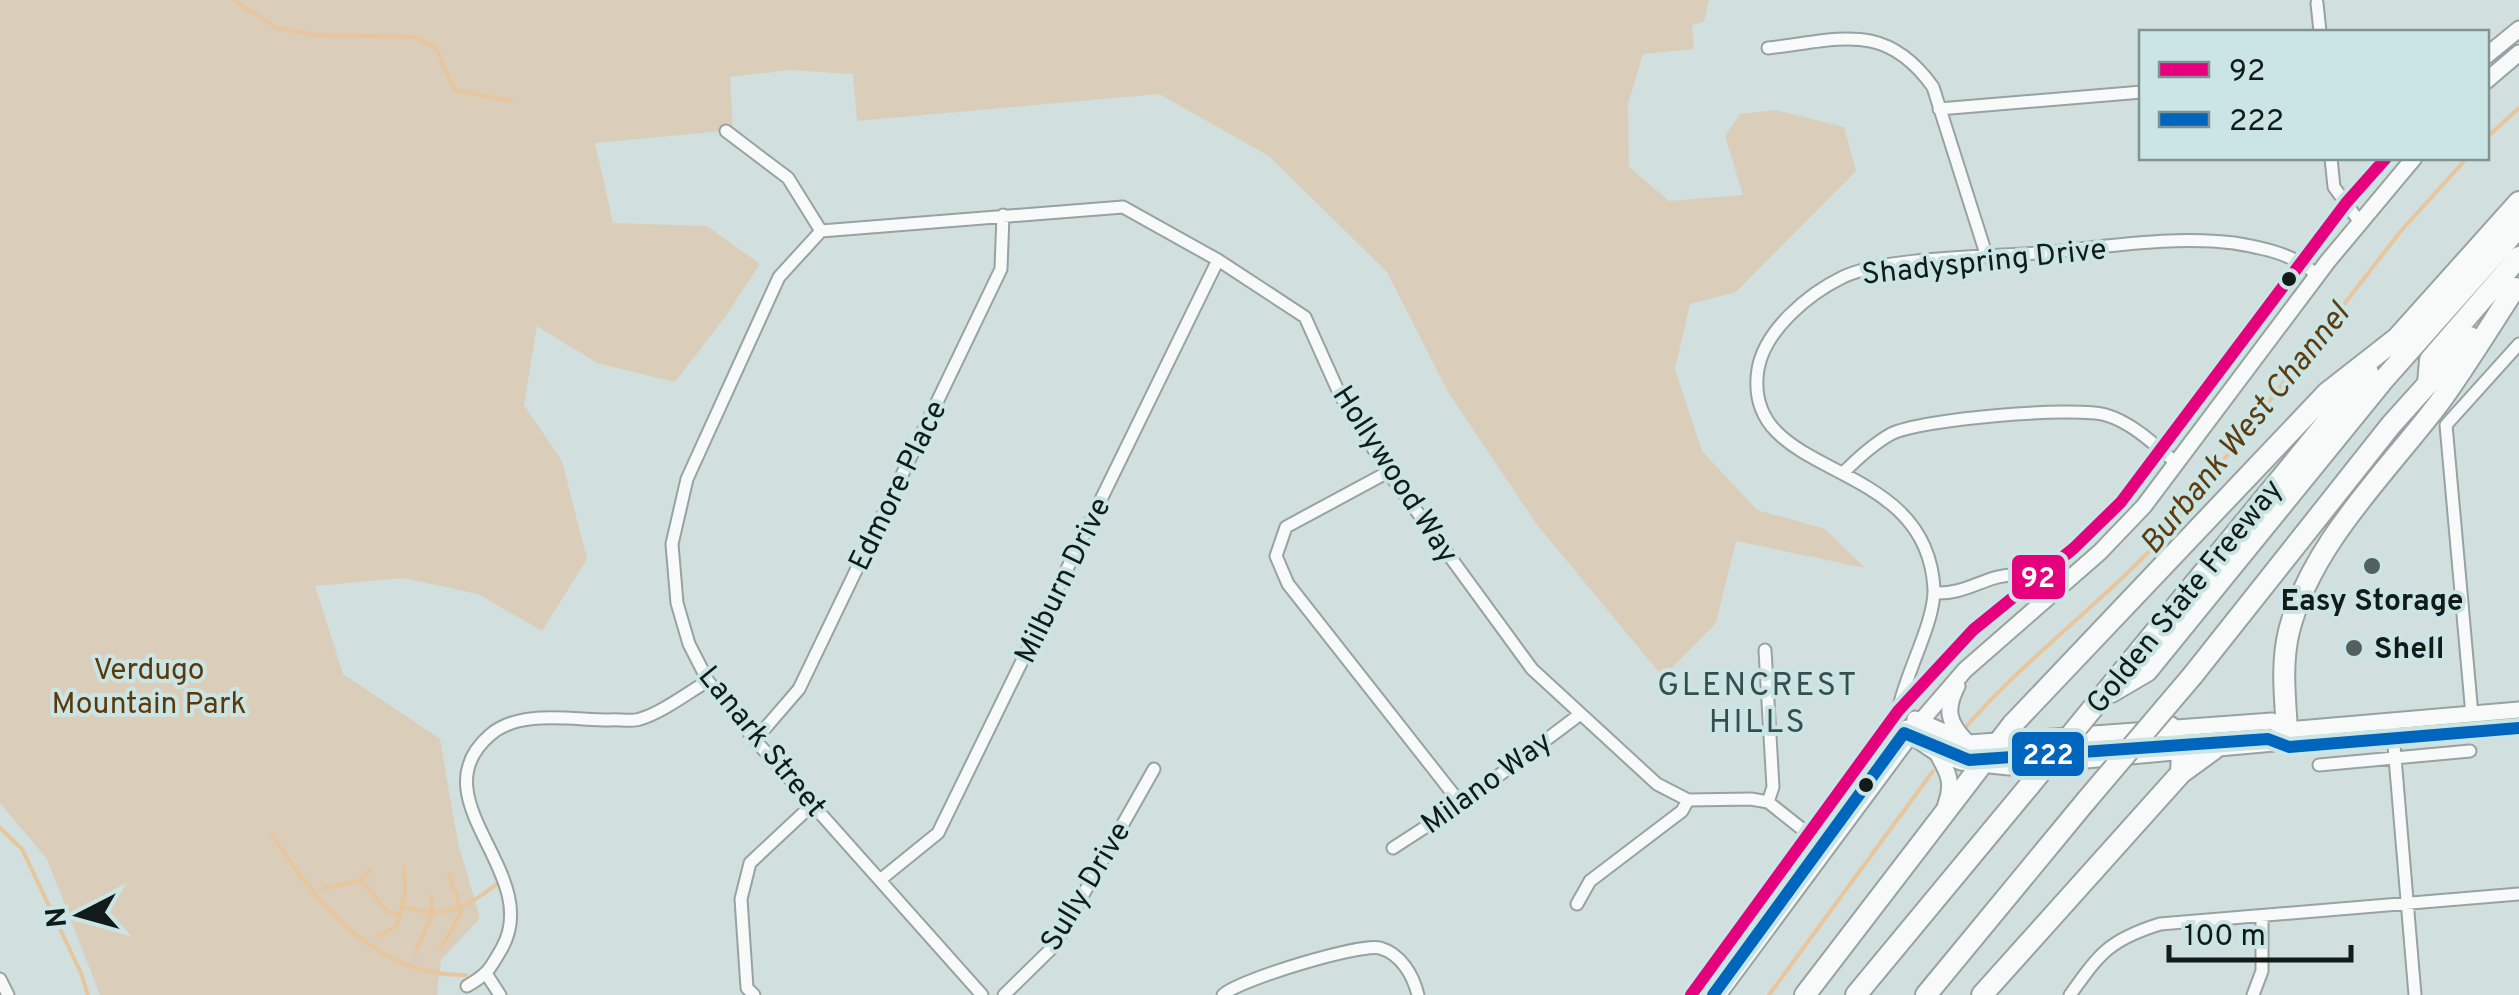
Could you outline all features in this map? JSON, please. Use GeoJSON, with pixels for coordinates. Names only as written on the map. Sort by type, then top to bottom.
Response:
{"type":"FeatureCollection","features":[{"type":"Feature","properties":{"kind":"highway","name":"Golden State Freeway"},"geometry":{"type":"LineString","coordinates":[[1856,995],[2100,698],[2148,654],[2396,338],[2519,202]]}},
{"type":"Feature","properties":{"kind":"highway"},"geometry":{"type":"LineString","coordinates":[[2148,654],[2519,227]]}},
{"type":"Feature","properties":{"kind":"highway"},"geometry":{"type":"LineString","coordinates":[[2428,384],[2430,360],[2519,257]]}},
{"type":"Feature","properties":{"kind":"highway","name":"Golden State Freeway"},"geometry":{"type":"LineString","coordinates":[[1926,995],[2194,675],[2392,425],[2517,286]]}},
{"type":"Feature","properties":{"kind":"highway"},"geometry":{"type":"LineString","coordinates":[[2287,730],[2284,667],[2289,630],[2307,583],[2337,534],[2442,399],[2517,286]]}},
{"type":"Feature","properties":{"kind":"highway"},"geometry":{"type":"LineString","coordinates":[[1806,995],[2000,741],[2327,393],[2396,338]]}},
{"type":"Feature","properties":{"kind":"highway"},"geometry":{"type":"LineString","coordinates":[[2170,727],[2182,752],[2180,774]]}},
{"type":"Feature","properties":{"kind":"highway"},"geometry":{"type":"LineString","coordinates":[[1982,995],[2180,774],[2214,748]]}},
{"type":"Feature","properties":{"kind":"main road"},"geometry":{"type":"LineString","coordinates":[[2489,53],[2519,28]]}},
{"type":"Feature","properties":{"kind":"main road"},"geometry":{"type":"LineString","coordinates":[[2489,78],[2519,53]]}},
{"type":"Feature","properties":{"kind":"main road"},"geometry":{"type":"LineString","coordinates":[[1691,995],[1898,712],[1973,630],[2074,548],[2121,502],[2346,203],[2384,160]]}},
{"type":"Feature","properties":{"kind":"main road"},"geometry":{"type":"LineString","coordinates":[[1718,995],[1921,721],[1965,670],[2126,525],[2316,275],[2412,160]]}},
{"type":"Feature","properties":{"kind":"main road"},"geometry":{"type":"LineString","coordinates":[[1965,670],[1948,712],[1950,722],[1969,743]]}},
{"type":"Feature","properties":{"kind":"main road"},"geometry":{"type":"LineString","coordinates":[[1898,712],[1950,738],[1969,743],[2272,721],[2287,730],[2519,710]]}},
{"type":"Feature","properties":{"kind":"main road"},"geometry":{"type":"LineString","coordinates":[[1898,712],[1910,735],[1936,753],[1962,762],[2009,767],[2274,743],[2287,730]]}},
{"type":"Feature","properties":{"kind":"main road"},"geometry":{"type":"LineString","coordinates":[[1936,753],[1948,772],[1952,790],[1941,818]]}},
{"type":"Feature","properties":{"kind":"street"},"geometry":{"type":"LineString","coordinates":[[2317,2],[2320,30]]}},
{"type":"Feature","properties":{"kind":"street"},"geometry":{"type":"LineString","coordinates":[[1768,48],[1846,39],[1876,40],[1919,68],[1933,87],[1987,256]]}},
{"type":"Feature","properties":{"kind":"street"},"geometry":{"type":"LineString","coordinates":[[1939,110],[2139,92]]}},
{"type":"Feature","properties":{"kind":"street"},"geometry":{"type":"LineString","coordinates":[[726,131],[788,178],[821,231]]}},
{"type":"Feature","properties":{"kind":"street"},"geometry":{"type":"LineString","coordinates":[[2331,160],[2334,187],[2359,221]]}},
{"type":"Feature","properties":{"kind":"street","name":"Hollywood Way"},"geometry":{"type":"LineString","coordinates":[[821,231],[1123,207],[1218,260],[1305,317],[1340,395],[1388,472],[1532,670],[1657,784],[1688,800]]}},
{"type":"Feature","properties":{"kind":"street","name":"Edmore Place"},"geometry":{"type":"LineString","coordinates":[[754,740],[799,689],[1001,269],[1003,215]]}},
{"type":"Feature","properties":{"kind":"street","name":"Lanark Street"},"geometry":{"type":"LineString","coordinates":[[821,231],[779,277],[698,450],[680,503],[672,544],[676,604],[689,644],[708,682],[754,740],[982,995]]}},
{"type":"Feature","properties":{"kind":"street","name":"Shadyspring Drive"},"geometry":{"type":"LineString","coordinates":[[1898,712],[1934,593],[1926,551],[1906,516],[1885,496],[1807,456],[1786,442],[1766,420],[1759,398],[1758,370],[1767,342],[1788,318],[1843,277],[1894,265],[1987,256],[2198,240],[2271,250],[2302,262],[2316,275]]}},
{"type":"Feature","properties":{"kind":"street","name":"Milburn Drive"},"geometry":{"type":"LineString","coordinates":[[880,880],[938,834],[1218,260]]}},
{"type":"Feature","properties":{"kind":"street"},"geometry":{"type":"LineString","coordinates":[[2472,714],[2446,425],[2519,344]]}},
{"type":"Feature","properties":{"kind":"street"},"geometry":{"type":"LineString","coordinates":[[1843,473],[1892,434],[1922,423],[2089,412],[2122,422],[2176,463]]}},
{"type":"Feature","properties":{"kind":"street"},"geometry":{"type":"LineString","coordinates":[[1388,472],[1286,527],[1276,556],[1288,584],[1461,804]]}},
{"type":"Feature","properties":{"kind":"street"},"geometry":{"type":"LineString","coordinates":[[1934,593],[1971,589],[2006,574],[2018,574],[2044,600]]}},
{"type":"Feature","properties":{"kind":"street"},"geometry":{"type":"LineString","coordinates":[[1765,650],[1773,787],[1768,802]]}},
{"type":"Feature","properties":{"kind":"street"},"geometry":{"type":"LineString","coordinates":[[466,986],[487,975],[506,940],[513,906],[470,806],[468,776],[480,744],[501,726],[521,720],[640,719],[708,682]]}},
{"type":"Feature","properties":{"kind":"street","name":"Milano Way"},"geometry":{"type":"LineString","coordinates":[[1393,848],[1461,804],[1579,715]]}},
{"type":"Feature","properties":{"kind":"street"},"geometry":{"type":"LineString","coordinates":[[2392,722],[2414,995]]}},
{"type":"Feature","properties":{"kind":"street"},"geometry":{"type":"LineString","coordinates":[[2319,765],[2470,751]]}},
{"type":"Feature","properties":{"kind":"street","name":"Sully Drive"},"geometry":{"type":"LineString","coordinates":[[1004,995],[1054,946],[1154,769]]}},
{"type":"Feature","properties":{"kind":"street"},"geometry":{"type":"LineString","coordinates":[[1577,904],[1590,881],[1682,811],[1688,800],[1768,802],[1826,848]]}},
{"type":"Feature","properties":{"kind":"street"},"geometry":{"type":"LineString","coordinates":[[754,995],[746,988],[740,899],[750,863],[812,805]]}},
{"type":"Feature","properties":{"kind":"street"},"geometry":{"type":"LineString","coordinates":[[2070,995],[2099,955],[2124,936],[2160,924],[2519,894]]}},
{"type":"Feature","properties":{"kind":"street"},"geometry":{"type":"LineString","coordinates":[[2254,995],[2262,971],[2262,916]]}},
{"type":"Feature","properties":{"kind":"street"},"geometry":{"type":"LineString","coordinates":[[1223,995],[1231,987],[1280,970],[1377,947],[1399,957],[1418,995]]}},
{"type":"Feature","properties":{"kind":"street"},"geometry":{"type":"LineString","coordinates":[[487,975],[500,995]]}},
{"type":"Feature","properties":{"kind":"street"},"geometry":{"type":"LineString","coordinates":[[0,979],[8,995]]}},
{"type":"Feature","properties":{"kind":"green space","name":"Verdugo Mountain Park"},"geometry":{"type":"Polygon","coordinates":[[[0,0],[1709,0],[1704,22],[1692,25],[1694,49],[1643,54],[1628,104],[1629,167],[1669,201],[1743,195],[1725,136],[1740,114],[1776,110],[1844,127],[1856,171],[1736,292],[1690,304],[1675,369],[1702,451],[1757,510],[1825,529],[1865,568],[1736,541],[1716,623],[1663,677],[1538,526],[1448,392],[1387,272],[1269,156],[1159,94],[857,121],[853,74],[789,70],[730,77],[733,130],[595,143],[613,223],[707,226],[760,264],[675,382],[597,363],[537,326],[524,405],[562,461],[587,559],[542,631],[478,594],[404,578],[315,586],[343,674],[440,739],[458,843],[480,918],[441,960],[437,995],[100,995],[47,859],[0,803],[0,0]]]}},
{"type":"Feature","properties":{"kind":"waterway"},"geometry":{"type":"LineString","coordinates":[[234,0],[277,28],[316,35],[416,37],[436,48],[454,90],[512,101]]}},
{"type":"Feature","properties":{"kind":"waterway","name":"Burbank West Channel"},"geometry":{"type":"LineString","coordinates":[[2489,135],[2519,108]]}},
{"type":"Feature","properties":{"kind":"waterway","name":"Burbank West Channel"},"geometry":{"type":"LineString","coordinates":[[1965,728],[2171,528],[2400,232],[2465,160]]}},
{"type":"Feature","properties":{"kind":"waterway","name":"Burbank West Channel"},"geometry":{"type":"LineString","coordinates":[[1769,995],[1933,771]]}},
{"type":"Feature","properties":{"kind":"waterway"},"geometry":{"type":"LineString","coordinates":[[0,828],[22,849],[88,995]]}},
{"type":"Feature","properties":{"kind":"waterway"},"geometry":{"type":"LineString","coordinates":[[271,833],[307,884],[351,931],[404,964],[434,973],[466,975]]}},
{"type":"Feature","properties":{"kind":"waterway"},"geometry":{"type":"LineString","coordinates":[[378,936],[397,926],[405,892],[404,867]]}},
{"type":"Feature","properties":{"kind":"waterway"},"geometry":{"type":"LineString","coordinates":[[323,889],[361,880],[370,870]]}},
{"type":"Feature","properties":{"kind":"waterway"},"geometry":{"type":"LineString","coordinates":[[441,949],[461,912],[449,873]]}},
{"type":"Feature","properties":{"kind":"waterway"},"geometry":{"type":"LineString","coordinates":[[361,880],[388,912],[400,914]]}},
{"type":"Feature","properties":{"kind":"waterway"},"geometry":{"type":"LineString","coordinates":[[403,907],[432,912],[456,908],[502,880]]}},
{"type":"Feature","properties":{"kind":"waterway"},"geometry":{"type":"LineString","coordinates":[[415,953],[432,915],[431,896]]}},
{"type":"Feature","properties":{"kind":"transit line","name":"92"},"geometry":{"type":"LineString","coordinates":[[1691,995],[1898,711],[1973,630],[2074,548],[2121,502],[2346,203],[2384,160]]}},
{"type":"Feature","properties":{"kind":"transit line","name":"222"},"geometry":{"type":"LineString","coordinates":[[1713,995],[1904,733],[1969,760],[2268,739],[2289,747],[2519,728]]}},
{"type":"Feature","properties":{"kind":"place","name":"Easy Storage"},"geometry":{"type":"Point","coordinates":[2372,566]}},
{"type":"Feature","properties":{"kind":"place","name":"Shell"},"geometry":{"type":"Point","coordinates":[2354,648]}},
{"type":"Feature","properties":{"kind":"district","name":"GLENCREST HILLS"},"geometry":{"type":"Point","coordinates":[1758,702]}}]}
